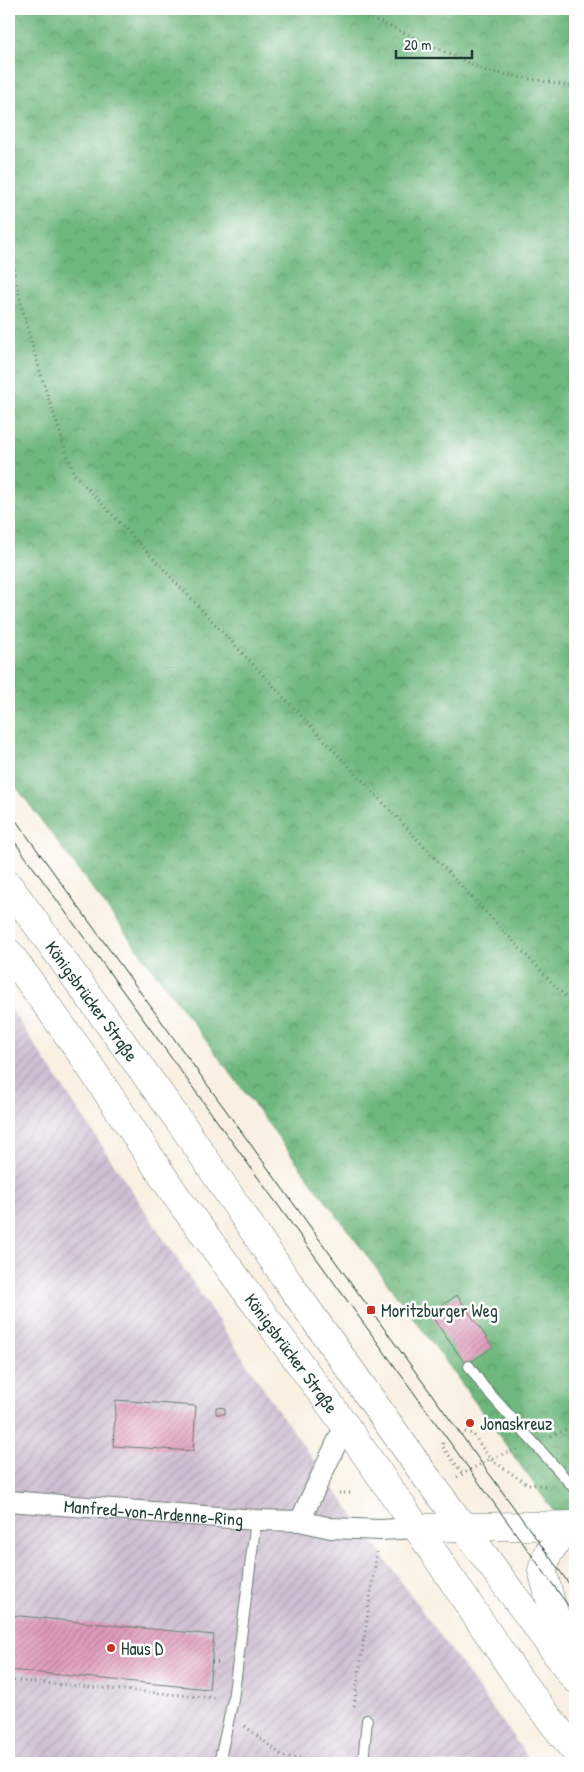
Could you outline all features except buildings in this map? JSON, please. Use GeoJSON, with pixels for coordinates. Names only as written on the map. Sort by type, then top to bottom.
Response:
{"type":"FeatureCollection","features":[{"type":"Feature","properties":{"kind":"main road","name":"Königsbrücker Straße"},"geometry":{"type":"LineString","coordinates":[[9,886],[185,1129],[288,1282],[463,1527],[575,1679]]}},
{"type":"Feature","properties":{"kind":"main road","name":"Königsbrücker Straße"},"geometry":{"type":"LineString","coordinates":[[9,953],[79,1050],[176,1196],[344,1425],[521,1682],[575,1751]]}},
{"type":"Feature","properties":{"kind":"main road"},"geometry":{"type":"LineString","coordinates":[[416,1528],[510,1525],[571,1526]]}},
{"type":"Feature","properties":{"kind":"main road"},"geometry":{"type":"LineString","coordinates":[[571,1526],[548,1554],[542,1570],[554,1613],[575,1660]]}},
{"type":"Feature","properties":{"kind":"street"},"geometry":{"type":"LineString","coordinates":[[300,1521],[344,1425]]}},
{"type":"Feature","properties":{"kind":"street","name":"Manfred-von-Ardenne-Ring"},"geometry":{"type":"LineString","coordinates":[[9,1501],[256,1520],[300,1521],[331,1528],[380,1530],[416,1528]]}},
{"type":"Feature","properties":{"kind":"lane"},"geometry":{"type":"LineString","coordinates":[[468,1366],[483,1386],[575,1489]]}},
{"type":"Feature","properties":{"kind":"lane"},"geometry":{"type":"LineString","coordinates":[[219,1763],[233,1700],[256,1520]]}},
{"type":"Feature","properties":{"kind":"lane"},"geometry":{"type":"LineString","coordinates":[[363,1763],[367,1725]]}},
{"type":"Feature","properties":{"kind":"path"},"geometry":{"type":"LineString","coordinates":[[343,9],[383,23],[486,71],[575,87]]}},
{"type":"Feature","properties":{"kind":"path"},"geometry":{"type":"LineString","coordinates":[[9,244],[15,280],[39,372],[74,474],[575,1008]]}},
{"type":"Feature","properties":{"kind":"path"},"geometry":{"type":"LineString","coordinates":[[465,1432],[473,1434],[490,1459],[527,1484],[556,1487]]}},
{"type":"Feature","properties":{"kind":"path"},"geometry":{"type":"LineString","coordinates":[[443,1443],[442,1446],[462,1474],[490,1459]]}},
{"type":"Feature","properties":{"kind":"path"},"geometry":{"type":"LineString","coordinates":[[367,1725],[352,1718],[380,1530]]}},
{"type":"Feature","properties":{"kind":"path"},"geometry":{"type":"LineString","coordinates":[[9,1680],[233,1700]]}},
{"type":"Feature","properties":{"kind":"path"},"geometry":{"type":"LineString","coordinates":[[230,1714],[284,1757],[363,1763]]}},
{"type":"Feature","properties":{"kind":"shaded area"},"geometry":{"type":"Polygon","coordinates":[[[9,1006],[275,1406],[532,1763],[9,1763],[9,1006]]]}},
{"type":"Feature","properties":{"kind":"green space"},"geometry":{"type":"Polygon","coordinates":[[[9,9],[575,9],[575,1541],[442,1356],[9,777],[9,9]]]}},
{"type":"Feature","properties":{"kind":"tram line"},"geometry":{"type":"LineString","coordinates":[[9,811],[575,1592]]}},
{"type":"Feature","properties":{"kind":"tram line"},"geometry":{"type":"LineString","coordinates":[[9,834],[575,1615]]}},
{"type":"Feature","properties":{"kind":"place","name":"Moritzburger Weg"},"geometry":{"type":"Point","coordinates":[371,1310]}},
{"type":"Feature","properties":{"kind":"place","name":"Jonaskreuz"},"geometry":{"type":"Point","coordinates":[470,1423]}},
{"type":"Feature","properties":{"kind":"place","name":"Haus D"},"geometry":{"type":"Point","coordinates":[111,1648]}}]}
